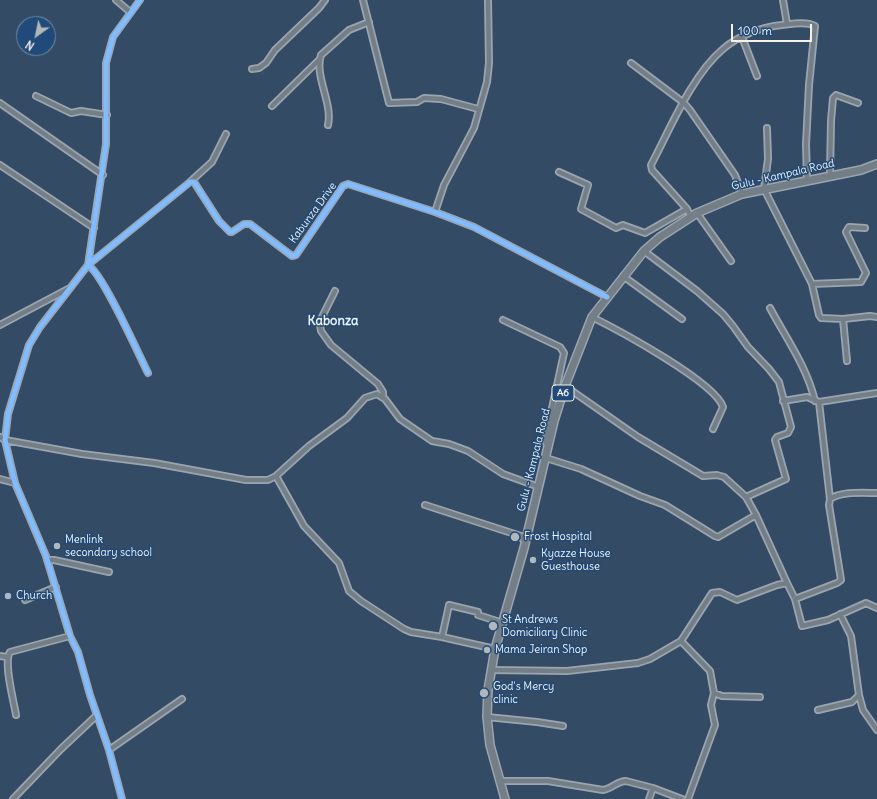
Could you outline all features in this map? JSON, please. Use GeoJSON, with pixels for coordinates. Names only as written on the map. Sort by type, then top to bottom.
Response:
{"type":"FeatureCollection","features":[{"type":"Feature","properties":{"kind":"main road","name":"Gulu - Kampala Road"},"geometry":{"type":"LineString","coordinates":[[505,799],[490,745],[487,717],[488,690],[495,649],[525,543],[554,421],[565,386],[592,317],[644,251],[660,237],[694,215],[742,194],[830,175],[861,170],[877,164]]}},
{"type":"Feature","properties":{"kind":"street"},"geometry":{"type":"LineString","coordinates":[[116,0],[130,12]]}},
{"type":"Feature","properties":{"kind":"street"},"geometry":{"type":"LineString","coordinates":[[88,265],[103,175],[107,115],[105,71],[109,50],[113,37],[140,0]]}},
{"type":"Feature","properties":{"kind":"street"},"geometry":{"type":"LineString","coordinates":[[252,69],[259,68],[266,63],[275,50],[319,8],[325,0]]}},
{"type":"Feature","properties":{"kind":"street"},"geometry":{"type":"LineString","coordinates":[[363,0],[390,103],[417,102],[424,98],[441,99],[478,109]]}},
{"type":"Feature","properties":{"kind":"street"},"geometry":{"type":"LineString","coordinates":[[435,212],[444,185],[474,128],[478,109],[487,82],[490,63],[488,0]]}},
{"type":"Feature","properties":{"kind":"street"},"geometry":{"type":"LineString","coordinates":[[783,0],[787,24]]}},
{"type":"Feature","properties":{"kind":"street"},"geometry":{"type":"LineString","coordinates":[[272,106],[319,60],[324,52],[349,30],[369,22]]}},
{"type":"Feature","properties":{"kind":"street"},"geometry":{"type":"LineString","coordinates":[[731,261],[694,215],[687,209],[651,167],[689,92],[723,48],[755,30],[787,24],[813,25],[816,28],[809,85],[806,144],[807,180]]}},
{"type":"Feature","properties":{"kind":"street"},"geometry":{"type":"LineString","coordinates":[[742,37],[757,76]]}},
{"type":"Feature","properties":{"kind":"street"},"geometry":{"type":"LineString","coordinates":[[319,60],[325,95],[329,107],[328,125]]}},
{"type":"Feature","properties":{"kind":"street"},"geometry":{"type":"LineString","coordinates":[[631,63],[684,103],[735,175],[742,194]]}},
{"type":"Feature","properties":{"kind":"street"},"geometry":{"type":"LineString","coordinates":[[830,175],[833,98],[836,95],[858,103]]}},
{"type":"Feature","properties":{"kind":"street"},"geometry":{"type":"LineString","coordinates":[[36,96],[71,113],[81,111],[107,115]]}},
{"type":"Feature","properties":{"kind":"street"},"geometry":{"type":"LineString","coordinates":[[0,103],[103,175]]}},
{"type":"Feature","properties":{"kind":"street"},"geometry":{"type":"LineString","coordinates":[[767,128],[768,159],[764,189],[812,284],[819,315],[821,318],[842,319],[870,316],[877,317]]}},
{"type":"Feature","properties":{"kind":"street"},"geometry":{"type":"LineString","coordinates":[[122,799],[109,750],[96,716],[78,652],[70,636],[56,587],[34,524],[16,483],[5,440],[8,414],[29,345],[70,288],[88,265],[190,182],[212,162],[226,134]]}},
{"type":"Feature","properties":{"kind":"street"},"geometry":{"type":"LineString","coordinates":[[0,165],[94,228]]}},
{"type":"Feature","properties":{"kind":"street"},"geometry":{"type":"LineString","coordinates":[[559,172],[588,185],[582,209],[616,228],[623,225],[645,233],[687,209]]}},
{"type":"Feature","properties":{"kind":"street","name":"Kabunza Drive"},"geometry":{"type":"LineString","coordinates":[[190,182],[194,182],[219,221],[230,232],[244,224],[250,224],[292,256],[296,255],[343,186],[348,184],[435,212],[488,234],[607,297]]}},
{"type":"Feature","properties":{"kind":"street"},"geometry":{"type":"LineString","coordinates":[[812,284],[861,282],[866,273],[846,232],[849,227],[865,228]]}},
{"type":"Feature","properties":{"kind":"street"},"geometry":{"type":"LineString","coordinates":[[644,251],[697,291],[723,314],[779,382],[791,430],[788,433],[777,436],[775,440],[786,479],[746,497]]}},
{"type":"Feature","properties":{"kind":"street"},"geometry":{"type":"LineString","coordinates":[[88,265],[93,268],[108,292],[148,373]]}},
{"type":"Feature","properties":{"kind":"street"},"geometry":{"type":"LineString","coordinates":[[623,276],[682,320]]}},
{"type":"Feature","properties":{"kind":"street"},"geometry":{"type":"LineString","coordinates":[[0,325],[70,288]]}},
{"type":"Feature","properties":{"kind":"street"},"geometry":{"type":"LineString","coordinates":[[335,291],[322,317],[320,324],[321,331],[331,345],[378,384],[383,392],[383,396],[400,419],[432,441],[468,451],[503,474],[539,487]]}},
{"type":"Feature","properties":{"kind":"street"},"geometry":{"type":"LineString","coordinates":[[770,308],[802,366],[817,402],[830,499],[829,505],[840,580],[838,583],[795,599]]}},
{"type":"Feature","properties":{"kind":"street"},"geometry":{"type":"LineString","coordinates":[[592,317],[648,348],[704,384],[723,406],[713,429]]}},
{"type":"Feature","properties":{"kind":"street"},"geometry":{"type":"LineString","coordinates":[[842,319],[847,361]]}},
{"type":"Feature","properties":{"kind":"street"},"geometry":{"type":"LineString","coordinates":[[504,320],[560,347],[564,353],[547,431],[546,455],[640,496],[666,505],[718,537],[756,515]]}},
{"type":"Feature","properties":{"kind":"street"},"geometry":{"type":"LineString","coordinates":[[565,386],[638,437],[703,476],[717,475],[724,477],[746,497],[756,515],[795,599],[802,626],[828,620],[866,603],[877,608]]}},
{"type":"Feature","properties":{"kind":"street"},"geometry":{"type":"LineString","coordinates":[[783,401],[802,397],[817,402],[877,393]]}},
{"type":"Feature","properties":{"kind":"street"},"geometry":{"type":"LineString","coordinates":[[0,437],[5,440],[82,454],[154,463],[246,480],[268,480],[276,476],[313,442],[347,418],[365,398],[377,394],[383,396]]}},
{"type":"Feature","properties":{"kind":"street"},"geometry":{"type":"LineString","coordinates":[[276,476],[304,526],[339,564],[349,590],[361,602],[411,632],[442,637],[495,649]]}},
{"type":"Feature","properties":{"kind":"street"},"geometry":{"type":"LineString","coordinates":[[0,479],[16,483]]}},
{"type":"Feature","properties":{"kind":"street"},"geometry":{"type":"LineString","coordinates":[[830,499],[834,496],[847,494],[877,494]]}},
{"type":"Feature","properties":{"kind":"street"},"geometry":{"type":"LineString","coordinates":[[425,505],[521,536],[525,543]]}},
{"type":"Feature","properties":{"kind":"street"},"geometry":{"type":"LineString","coordinates":[[47,560],[54,560],[109,572]]}},
{"type":"Feature","properties":{"kind":"street"},"geometry":{"type":"LineString","coordinates":[[492,670],[567,671],[638,663],[650,659],[681,642],[712,593],[720,592],[738,600],[777,585],[787,584]]}},
{"type":"Feature","properties":{"kind":"street"},"geometry":{"type":"LineString","coordinates":[[25,600],[56,587]]}},
{"type":"Feature","properties":{"kind":"street"},"geometry":{"type":"LineString","coordinates":[[442,637],[449,605],[478,612],[478,615],[503,623]]}},
{"type":"Feature","properties":{"kind":"street"},"geometry":{"type":"LineString","coordinates":[[840,614],[851,636],[859,695],[863,710],[877,730]]}},
{"type":"Feature","properties":{"kind":"street"},"geometry":{"type":"LineString","coordinates":[[16,715],[7,657],[13,650],[70,636]]}},
{"type":"Feature","properties":{"kind":"street"},"geometry":{"type":"LineString","coordinates":[[681,642],[710,671],[714,693],[711,705],[715,725],[688,799]]}},
{"type":"Feature","properties":{"kind":"street"},"geometry":{"type":"LineString","coordinates":[[0,656],[7,657]]}},
{"type":"Feature","properties":{"kind":"street"},"geometry":{"type":"LineString","coordinates":[[714,693],[722,696],[760,697]]}},
{"type":"Feature","properties":{"kind":"street"},"geometry":{"type":"LineString","coordinates":[[818,710],[852,702],[859,695]]}},
{"type":"Feature","properties":{"kind":"street"},"geometry":{"type":"LineString","coordinates":[[109,750],[182,699]]}},
{"type":"Feature","properties":{"kind":"street"},"geometry":{"type":"LineString","coordinates":[[13,799],[61,749],[96,716]]}},
{"type":"Feature","properties":{"kind":"street"},"geometry":{"type":"LineString","coordinates":[[487,717],[563,726]]}},
{"type":"Feature","properties":{"kind":"street"},"geometry":{"type":"LineString","coordinates":[[501,782],[548,781],[603,790],[610,789],[622,781],[653,788],[682,799]]}},
{"type":"Feature","properties":{"kind":"street"},"geometry":{"type":"LineString","coordinates":[[649,799],[653,788]]}},
{"type":"Feature","properties":{"kind":"cycle path"},"geometry":{"type":"LineString","coordinates":[[122,799],[109,750],[90,695],[78,652],[70,636],[46,556],[15,483],[5,440],[8,414],[29,345],[40,327],[88,265],[106,144],[106,63],[113,37],[140,0]]}},
{"type":"Feature","properties":{"kind":"cycle path"},"geometry":{"type":"LineString","coordinates":[[148,373],[111,298],[94,271],[88,265],[190,182],[194,182],[219,221],[230,232],[244,224],[250,224],[292,256],[296,255],[343,186],[348,184],[435,212],[474,227],[607,297]]}},
{"type":"Feature","properties":{"kind":"place","name":"Frost Hospital"},"geometry":{"type":"Point","coordinates":[515,537]}},
{"type":"Feature","properties":{"kind":"place","name":"Menlink secondary school"},"geometry":{"type":"Point","coordinates":[57,546]}},
{"type":"Feature","properties":{"kind":"place","name":"Kyazze House Guesthouse"},"geometry":{"type":"Point","coordinates":[533,560]}},
{"type":"Feature","properties":{"kind":"place","name":"Church"},"geometry":{"type":"Point","coordinates":[8,596]}},
{"type":"Feature","properties":{"kind":"place","name":"St Andrews Domiciliary Clinic"},"geometry":{"type":"Point","coordinates":[493,626]}},
{"type":"Feature","properties":{"kind":"place","name":"Mama Jeiran Shop"},"geometry":{"type":"Point","coordinates":[487,650]}},
{"type":"Feature","properties":{"kind":"place","name":"God's Mercy clinic"},"geometry":{"type":"Point","coordinates":[484,693]}},
{"type":"Feature","properties":{"kind":"district","name":"Kabonza"},"geometry":{"type":"Point","coordinates":[333,321]}}]}
